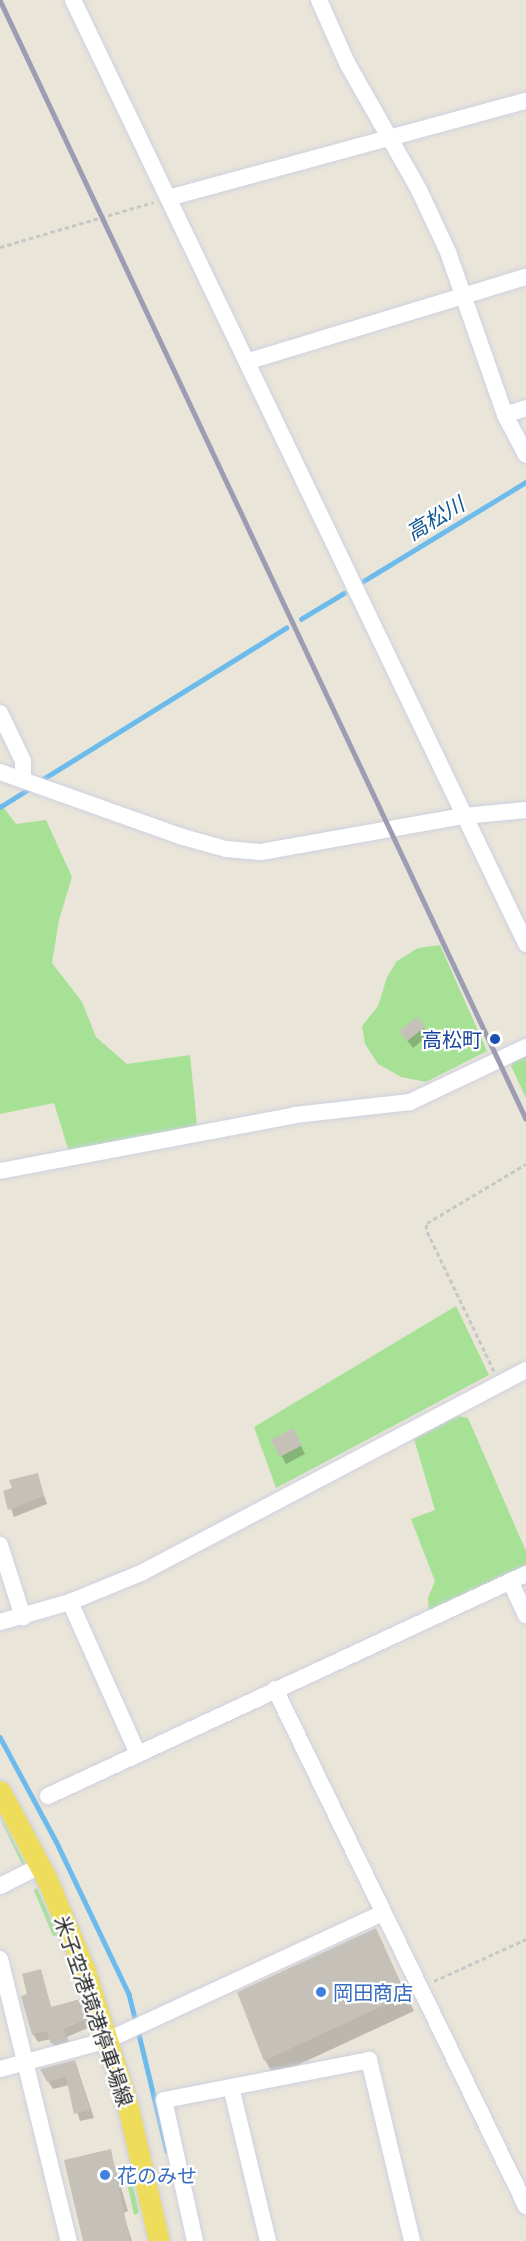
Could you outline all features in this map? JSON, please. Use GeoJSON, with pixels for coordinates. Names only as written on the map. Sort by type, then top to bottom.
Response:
{"type":"FeatureCollection","features":[{"type":"Feature","properties":{"kind":"main road","name":"米子空港境港停車場線"},"geometry":{"type":"LineString","coordinates":[[0,1791],[40,1866],[108,2040],[159,2241]]}},
{"type":"Feature","properties":{"kind":"street"},"geometry":{"type":"LineString","coordinates":[[74,0],[249,361],[526,944]]}},
{"type":"Feature","properties":{"kind":"street"},"geometry":{"type":"LineString","coordinates":[[319,0],[347,63],[419,190],[466,294],[505,415],[526,454]]}},
{"type":"Feature","properties":{"kind":"street"},"geometry":{"type":"LineString","coordinates":[[168,198],[526,101]]}},
{"type":"Feature","properties":{"kind":"street"},"geometry":{"type":"LineString","coordinates":[[249,361],[526,277]]}},
{"type":"Feature","properties":{"kind":"street"},"geometry":{"type":"LineString","coordinates":[[505,415],[526,408]]}},
{"type":"Feature","properties":{"kind":"street"},"geometry":{"type":"LineString","coordinates":[[0,713],[23,761],[23,780]]}},
{"type":"Feature","properties":{"kind":"street"},"geometry":{"type":"LineString","coordinates":[[0,772],[225,849],[261,852],[322,839],[464,816],[526,810]]}},
{"type":"Feature","properties":{"kind":"street"},"geometry":{"type":"LineString","coordinates":[[0,1171],[295,1114],[410,1102],[526,1047]]}},
{"type":"Feature","properties":{"kind":"street"},"geometry":{"type":"LineString","coordinates":[[0,1622],[70,1602],[141,1574],[526,1370]]}},
{"type":"Feature","properties":{"kind":"street"},"geometry":{"type":"LineString","coordinates":[[0,1545],[23,1617]]}},
{"type":"Feature","properties":{"kind":"street"},"geometry":{"type":"LineString","coordinates":[[48,1796],[274,1689],[526,1574]]}},
{"type":"Feature","properties":{"kind":"street"},"geometry":{"type":"LineString","coordinates":[[510,1581],[526,1616]]}},
{"type":"Feature","properties":{"kind":"street"},"geometry":{"type":"LineString","coordinates":[[70,1602],[138,1754]]}},
{"type":"Feature","properties":{"kind":"street"},"geometry":{"type":"LineString","coordinates":[[274,1689],[526,2206]]}},
{"type":"Feature","properties":{"kind":"street"},"geometry":{"type":"LineString","coordinates":[[0,1886],[40,1866]]}},
{"type":"Feature","properties":{"kind":"street"},"geometry":{"type":"LineString","coordinates":[[0,2069],[108,2040],[383,1913]]}},
{"type":"Feature","properties":{"kind":"street"},"geometry":{"type":"LineString","coordinates":[[0,1959],[69,2241]]}},
{"type":"Feature","properties":{"kind":"street"},"geometry":{"type":"LineString","coordinates":[[195,2241],[164,2100],[369,2060],[412,2241]]}},
{"type":"Feature","properties":{"kind":"street"},"geometry":{"type":"LineString","coordinates":[[231,2087],[268,2241]]}},
{"type":"Feature","properties":{"kind":"path"},"geometry":{"type":"LineString","coordinates":[[0,247],[168,198]]}},
{"type":"Feature","properties":{"kind":"path"},"geometry":{"type":"LineString","coordinates":[[501,1383],[426,1229],[427,1223],[526,1164]]}},
{"type":"Feature","properties":{"kind":"path"},"geometry":{"type":"LineString","coordinates":[[421,1987],[526,1939]]}},
{"type":"Feature","properties":{"kind":"green space"},"geometry":{"type":"Polygon","coordinates":[[[0,803],[16,824],[46,820],[72,877],[59,920],[52,963],[82,1002],[96,1037],[127,1064],[190,1055],[197,1125],[69,1152],[54,1103],[0,1114],[0,803]]]}},
{"type":"Feature","properties":{"kind":"green space"},"geometry":{"type":"Polygon","coordinates":[[[440,945],[487,1051],[426,1082],[401,1077],[378,1064],[365,1044],[362,1026],[378,1006],[387,977],[397,961],[418,948],[440,945]]]}},
{"type":"Feature","properties":{"kind":"green space"},"geometry":{"type":"Polygon","coordinates":[[[526,1051],[526,1098],[511,1066],[516,1054],[526,1051]]]}},
{"type":"Feature","properties":{"kind":"green space"},"geometry":{"type":"Polygon","coordinates":[[[456,1306],[489,1375],[276,1488],[254,1427],[456,1306]]]}},
{"type":"Feature","properties":{"kind":"green space"},"geometry":{"type":"Polygon","coordinates":[[[458,1416],[468,1418],[526,1551],[526,1570],[429,1614],[428,1598],[435,1581],[411,1519],[435,1510],[414,1439],[458,1416]]]}},
{"type":"Feature","properties":{"kind":"green space"},"geometry":{"type":"Polygon","coordinates":[[[1,1818],[26,1865],[23,1866],[1,1818]]]}},
{"type":"Feature","properties":{"kind":"green space"},"geometry":{"type":"Polygon","coordinates":[[[37,1888],[58,1935],[53,1936],[34,1890],[37,1888]]]}},
{"type":"Feature","properties":{"kind":"green space"},"geometry":{"type":"Polygon","coordinates":[[[133,2186],[139,2213],[134,2215],[128,2187],[133,2186]]]}},
{"type":"Feature","properties":{"kind":"building"},"geometry":{"type":"Polygon","coordinates":[[[417,1017],[425,1027],[407,1041],[399,1031],[417,1017]]]}},
{"type":"Feature","properties":{"kind":"building"},"geometry":{"type":"Polygon","coordinates":[[[293,1428],[302,1445],[280,1457],[271,1440],[293,1428]]]}},
{"type":"Feature","properties":{"kind":"building"},"geometry":{"type":"Polygon","coordinates":[[[38,1473],[44,1496],[8,1510],[3,1491],[12,1488],[9,1480],[38,1473]]]}},
{"type":"Feature","properties":{"kind":"building","name":"岡田商店"},"geometry":{"type":"Polygon","coordinates":[[[376,1928],[406,1995],[264,2061],[237,1992],[376,1928]]]}},
{"type":"Feature","properties":{"kind":"building"},"geometry":{"type":"Polygon","coordinates":[[[41,1969],[51,2007],[80,1999],[87,2019],[64,2029],[67,2040],[51,2044],[47,2031],[32,2035],[21,1996],[27,1994],[22,1974],[41,1969]]]}},
{"type":"Feature","properties":{"kind":"building"},"geometry":{"type":"Polygon","coordinates":[[[75,2060],[90,2110],[74,2114],[66,2077],[47,2082],[40,2069],[75,2060]]]}},
{"type":"Feature","properties":{"kind":"building"},"geometry":{"type":"Polygon","coordinates":[[[111,2149],[130,2241],[83,2241],[64,2160],[111,2149]]]}},
{"type":"Feature","properties":{"kind":"waterway","name":"高松川"},"geometry":{"type":"LineString","coordinates":[[362,582],[526,482]]}},
{"type":"Feature","properties":{"kind":"waterway"},"geometry":{"type":"LineString","coordinates":[[301,619],[344,593]]}},
{"type":"Feature","properties":{"kind":"waterway"},"geometry":{"type":"LineString","coordinates":[[40,781],[286,628]]}},
{"type":"Feature","properties":{"kind":"waterway"},"geometry":{"type":"LineString","coordinates":[[0,807],[31,788]]}},
{"type":"Feature","properties":{"kind":"waterway"},"geometry":{"type":"LineString","coordinates":[[0,1737],[56,1841],[129,1994],[136,2022]]}},
{"type":"Feature","properties":{"kind":"waterway"},"geometry":{"type":"LineString","coordinates":[[138,2030],[167,2151]]}},
{"type":"Feature","properties":{"kind":"railway"},"geometry":{"type":"LineString","coordinates":[[0,0],[526,1119]]}},
{"type":"Feature","properties":{"kind":"place","name":"高松町"},"geometry":{"type":"Point","coordinates":[495,1039]}},
{"type":"Feature","properties":{"kind":"place","name":"岡田商店"},"geometry":{"type":"Point","coordinates":[321,1992]}},
{"type":"Feature","properties":{"kind":"place","name":"花のみせ"},"geometry":{"type":"Point","coordinates":[105,2175]}}]}
